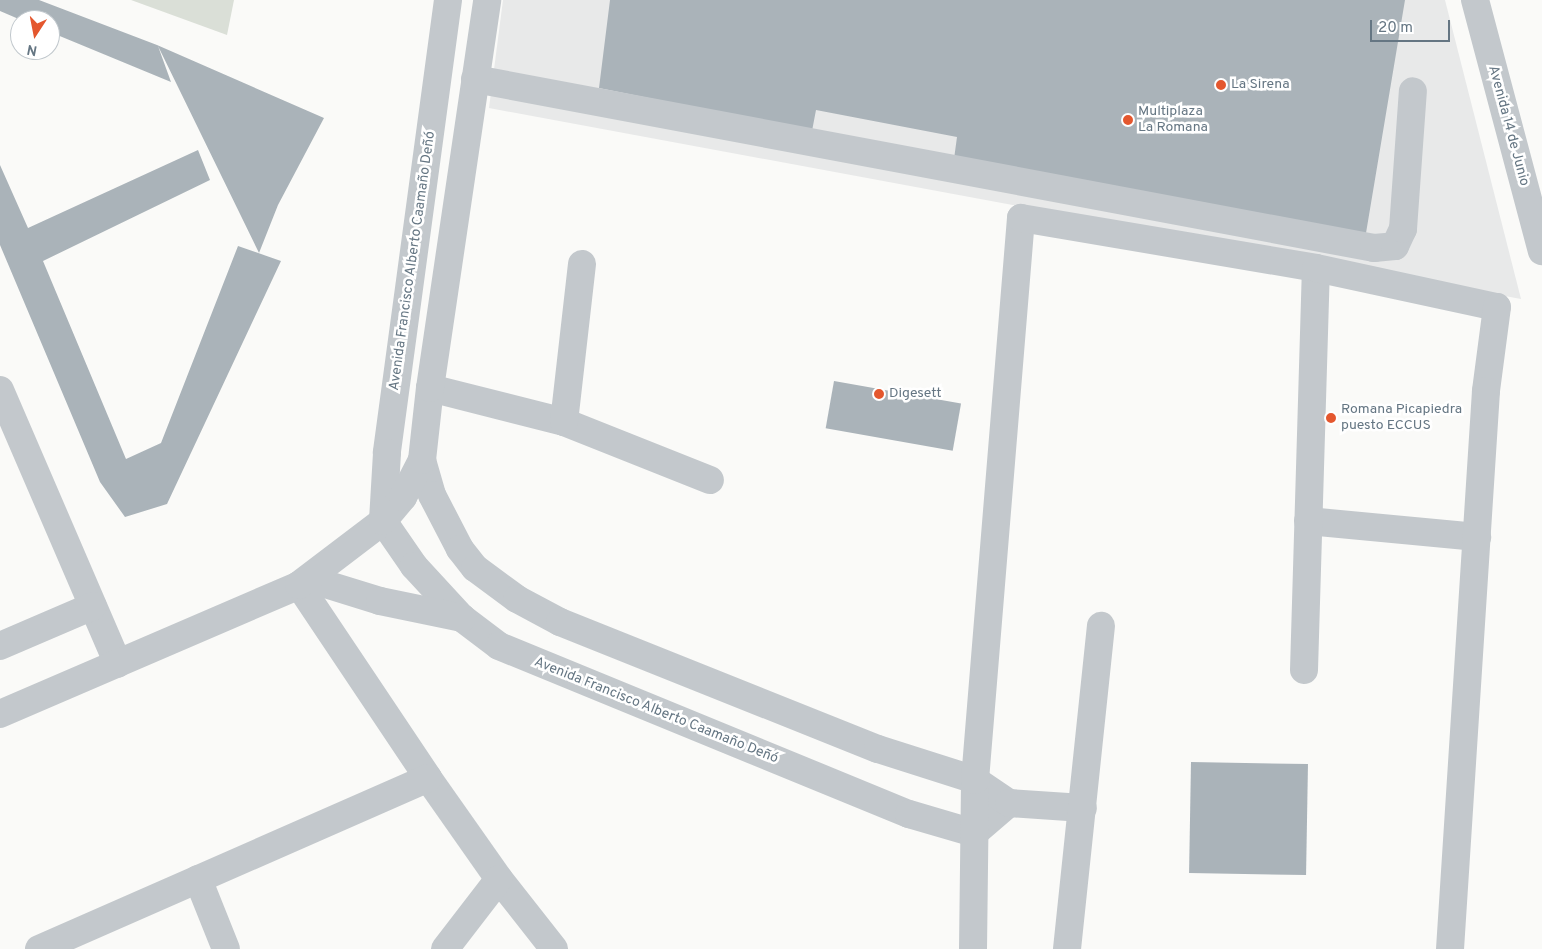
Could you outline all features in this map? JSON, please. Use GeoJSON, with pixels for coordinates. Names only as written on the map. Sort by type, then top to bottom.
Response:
{"type":"FeatureCollection","features":[{"type":"Feature","properties":{"kind":"street","name":"Avenida Francisco Alberto Caamaño Deñó"},"geometry":{"type":"LineString","coordinates":[[448,0],[387,453],[383,522],[414,566],[462,618],[499,646],[909,814],[974,833]]}},
{"type":"Feature","properties":{"kind":"street"},"geometry":{"type":"LineString","coordinates":[[0,714],[304,582],[383,522],[403,497],[422,460],[430,388],[487,0]]}},
{"type":"Feature","properties":{"kind":"street","name":"Avenida 14 de Junio"},"geometry":{"type":"LineString","coordinates":[[1475,0],[1542,251]]}},
{"type":"Feature","properties":{"kind":"street"},"geometry":{"type":"LineString","coordinates":[[476,79],[1374,248],[1395,246],[1403,229],[1412,91]]}},
{"type":"Feature","properties":{"kind":"street"},"geometry":{"type":"LineString","coordinates":[[1516,156],[1542,171]]}},
{"type":"Feature","properties":{"kind":"street"},"geometry":{"type":"LineString","coordinates":[[973,949],[975,780],[1021,218],[1316,268],[1497,307],[1486,390],[1450,949]]}},
{"type":"Feature","properties":{"kind":"street"},"geometry":{"type":"LineString","coordinates":[[564,422],[582,264]]}},
{"type":"Feature","properties":{"kind":"street"},"geometry":{"type":"LineString","coordinates":[[1304,670],[1316,268]]}},
{"type":"Feature","properties":{"kind":"street"},"geometry":{"type":"LineString","coordinates":[[430,388],[564,422],[710,480]]}},
{"type":"Feature","properties":{"kind":"street"},"geometry":{"type":"LineString","coordinates":[[0,390],[118,664]]}},
{"type":"Feature","properties":{"kind":"street"},"geometry":{"type":"LineString","coordinates":[[422,460],[432,495],[460,549],[475,568],[516,599],[560,622],[878,749],[975,780],[1009,802],[1083,808]]}},
{"type":"Feature","properties":{"kind":"street"},"geometry":{"type":"LineString","coordinates":[[1308,522],[1477,537]]}},
{"type":"Feature","properties":{"kind":"street"},"geometry":{"type":"LineString","coordinates":[[304,582],[380,602],[462,618]]}},
{"type":"Feature","properties":{"kind":"street"},"geometry":{"type":"LineString","coordinates":[[304,582],[428,778],[499,879],[554,949]]}},
{"type":"Feature","properties":{"kind":"street"},"geometry":{"type":"LineString","coordinates":[[0,646],[93,606]]}},
{"type":"Feature","properties":{"kind":"street"},"geometry":{"type":"LineString","coordinates":[[1067,949],[1101,626]]}},
{"type":"Feature","properties":{"kind":"street"},"geometry":{"type":"LineString","coordinates":[[39,949],[428,778]]}},
{"type":"Feature","properties":{"kind":"street"},"geometry":{"type":"LineString","coordinates":[[974,833],[1009,802]]}},
{"type":"Feature","properties":{"kind":"street"},"geometry":{"type":"LineString","coordinates":[[198,879],[226,949]]}},
{"type":"Feature","properties":{"kind":"street"},"geometry":{"type":"LineString","coordinates":[[445,949],[499,879]]}},
{"type":"Feature","properties":{"kind":"shaded area"},"geometry":{"type":"Polygon","coordinates":[[[131,0],[234,0],[227,35],[131,0]]]}},
{"type":"Feature","properties":{"kind":"shaded area","name":"Multiplaza La Romana"},"geometry":{"type":"Polygon","coordinates":[[[503,0],[1445,0],[1521,299],[489,108],[503,0]]]}},
{"type":"Feature","properties":{"kind":"building"},"geometry":{"type":"Polygon","coordinates":[[[0,0],[39,0],[157,45],[324,118],[278,205],[259,253],[158,46],[171,82],[60,36],[60,10],[10,10],[10,15],[0,11],[0,0]]]}},
{"type":"Feature","properties":{"kind":"building","name":"Multiplaza La Romana"},"geometry":{"type":"Polygon","coordinates":[[[610,0],[1405,0],[1365,239],[954,159],[957,137],[816,110],[812,131],[599,88],[610,0]]]}},
{"type":"Feature","properties":{"kind":"building"},"geometry":{"type":"Polygon","coordinates":[[[198,150],[210,180],[43,261],[126,459],[161,443],[238,246],[281,261],[167,504],[125,517],[100,482],[0,245],[0,165],[28,228],[198,150]]]}},
{"type":"Feature","properties":{"kind":"building"},"geometry":{"type":"Polygon","coordinates":[[[834,381],[961,403],[953,451],[826,428],[834,381]]]}},
{"type":"Feature","properties":{"kind":"building"},"geometry":{"type":"Polygon","coordinates":[[[1191,762],[1308,764],[1306,875],[1189,873],[1191,762]]]}},
{"type":"Feature","properties":{"kind":"place","name":"La Sirena"},"geometry":{"type":"Point","coordinates":[1221,85]}},
{"type":"Feature","properties":{"kind":"place","name":"Multiplaza La Romana"},"geometry":{"type":"Point","coordinates":[1128,120]}},
{"type":"Feature","properties":{"kind":"place","name":"Digesett"},"geometry":{"type":"Point","coordinates":[879,394]}},
{"type":"Feature","properties":{"kind":"place","name":"Romana Picapiedra puesto ECCUS"},"geometry":{"type":"Point","coordinates":[1331,418]}}]}
